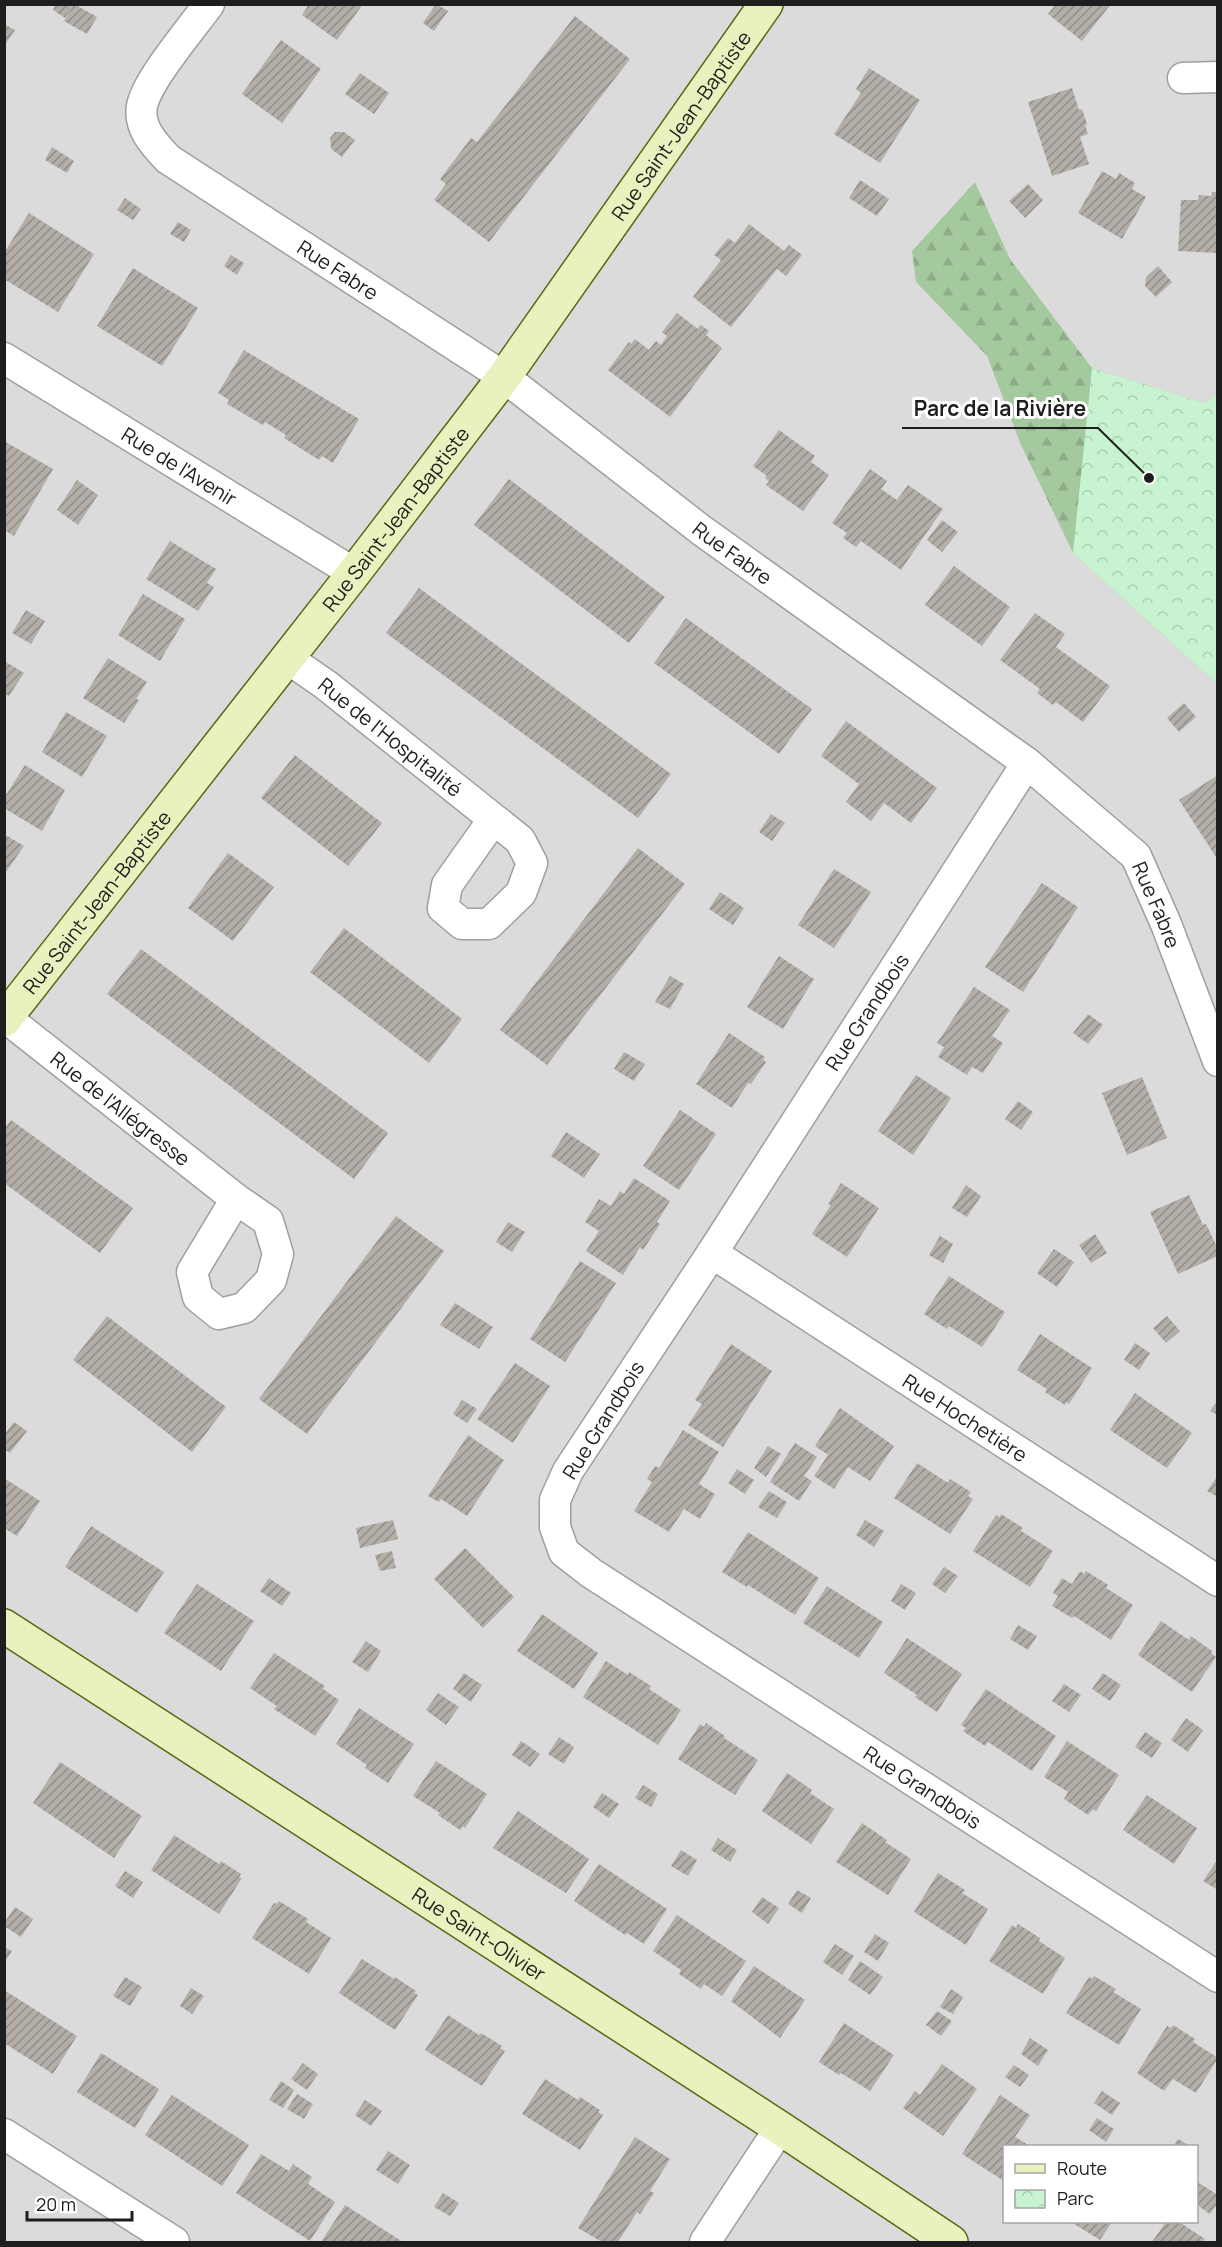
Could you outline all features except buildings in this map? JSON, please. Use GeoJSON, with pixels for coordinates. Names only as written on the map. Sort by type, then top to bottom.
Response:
{"type":"FeatureCollection","features":[{"type":"Feature","properties":{"kind":"street","name":"Rue Fabre"},"geometry":{"type":"LineString","coordinates":[[209,4],[151,83],[142,108],[150,141],[168,159],[504,377],[701,530],[1028,763],[1137,856],[1166,924],[1218,1061]]}},
{"type":"Feature","properties":{"kind":"street","name":"Rue Saint-Jean-Baptiste"},"geometry":{"type":"LineString","coordinates":[[5,1019],[354,573],[504,377],[766,4]]}},
{"type":"Feature","properties":{"kind":"street"},"geometry":{"type":"LineString","coordinates":[[1183,78],[1218,77]]}},
{"type":"Feature","properties":{"kind":"street","name":"Rue de l'Avenir"},"geometry":{"type":"LineString","coordinates":[[4,358],[354,573]]}},
{"type":"Feature","properties":{"kind":"street","name":"Rue de l'Hospitalité"},"geometry":{"type":"LineString","coordinates":[[287,658],[326,684],[493,820]]}},
{"type":"Feature","properties":{"kind":"street","name":"Rue Grandbois"},"geometry":{"type":"LineString","coordinates":[[1028,763],[712,1253],[567,1472],[555,1500],[555,1527],[564,1552],[591,1573],[1218,1977]]}},
{"type":"Feature","properties":{"kind":"street","name":"Rue de l'Allégresse"},"geometry":{"type":"LineString","coordinates":[[5,1019],[236,1199]]}},
{"type":"Feature","properties":{"kind":"street","name":"Rue Hochetière"},"geometry":{"type":"LineString","coordinates":[[712,1253],[1218,1581]]}},
{"type":"Feature","properties":{"kind":"street","name":"Rue Saint-Olivier"},"geometry":{"type":"LineString","coordinates":[[4,1626],[780,2128],[951,2242]]}},
{"type":"Feature","properties":{"kind":"street"},"geometry":{"type":"LineString","coordinates":[[705,2242],[780,2128]]}},
{"type":"Feature","properties":{"kind":"street"},"geometry":{"type":"LineString","coordinates":[[4,2134],[174,2242]]}},
{"type":"Feature","properties":{"kind":"shaded area"},"geometry":{"type":"Polygon","coordinates":[[[5,5],[1217,5],[1217,395],[1204,403],[1092,368],[1010,259],[975,182],[916,282],[987,356],[1021,445],[1073,553],[1217,684],[1217,2242],[5,2242],[5,5]]]}},
{"type":"Feature","properties":{"kind":"green space"},"geometry":{"type":"Polygon","coordinates":[[[975,182],[1010,259],[1092,368],[1204,403],[1217,395],[1217,684],[1073,553],[1021,445],[987,356],[916,282],[912,251],[975,182]]]}},
{"type":"Feature","properties":{"kind":"green space"},"geometry":{"type":"Polygon","coordinates":[[[1092,368],[1204,403],[1217,395],[1217,684],[1073,553],[1092,368]]]}},
{"type":"Feature","properties":{"kind":"place","name":"Parc de la Rivière"},"geometry":{"type":"Point","coordinates":[1149,478]}}]}
